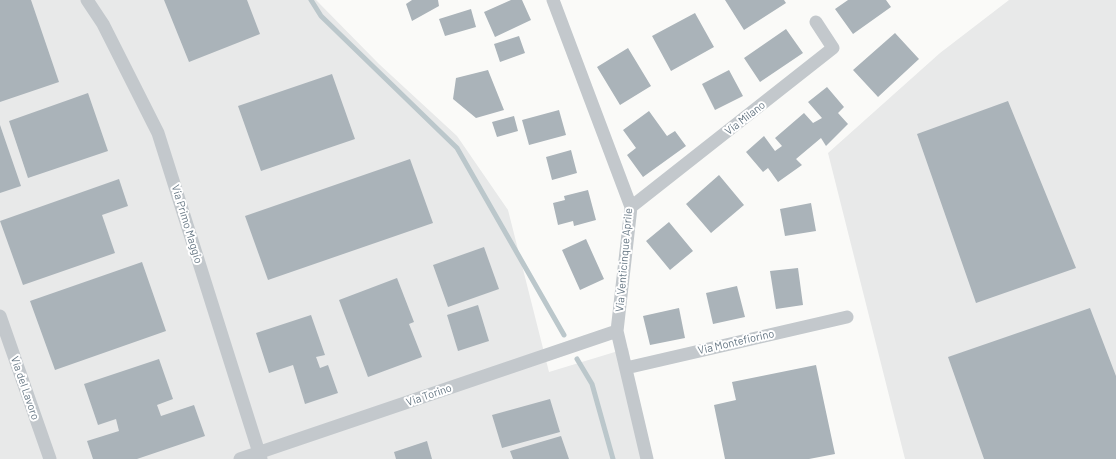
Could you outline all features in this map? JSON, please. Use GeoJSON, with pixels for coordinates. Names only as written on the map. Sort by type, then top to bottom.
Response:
{"type":"FeatureCollection","features":[{"type":"Feature","properties":{"kind":"street","name":"Via Primo Maggio"},"geometry":{"type":"LineString","coordinates":[[87,0],[103,24],[158,134],[260,456]]}},
{"type":"Feature","properties":{"kind":"street","name":"Via Venticinque Aprile"},"geometry":{"type":"LineString","coordinates":[[553,0],[631,207],[617,331],[647,459]]}},
{"type":"Feature","properties":{"kind":"street","name":"Via Milano"},"geometry":{"type":"LineString","coordinates":[[631,207],[833,48],[816,22]]}},
{"type":"Feature","properties":{"kind":"street","name":"Via del Lavoro"},"geometry":{"type":"LineString","coordinates":[[0,316],[50,459]]}},
{"type":"Feature","properties":{"kind":"street","name":"Via Montefiorino"},"geometry":{"type":"LineString","coordinates":[[626,368],[847,316]]}},
{"type":"Feature","properties":{"kind":"street","name":"Via Torino"},"geometry":{"type":"LineString","coordinates":[[240,459],[260,456],[617,331]]}},
{"type":"Feature","properties":{"kind":"shaded area"},"geometry":{"type":"Polygon","coordinates":[[[0,0],[316,0],[379,64],[457,136],[508,210],[549,372],[628,348],[650,459],[0,459],[0,0]]]}},
{"type":"Feature","properties":{"kind":"shaded area"},"geometry":{"type":"Polygon","coordinates":[[[1009,0],[1116,0],[1116,459],[905,459],[828,153],[940,53],[1009,0]]]}},
{"type":"Feature","properties":{"kind":"building"},"geometry":{"type":"Polygon","coordinates":[[[0,0],[31,0],[59,82],[0,102],[0,0]]]}},
{"type":"Feature","properties":{"kind":"building"},"geometry":{"type":"Polygon","coordinates":[[[164,0],[247,0],[260,34],[189,62],[164,0]]]}},
{"type":"Feature","properties":{"kind":"building"},"geometry":{"type":"Polygon","coordinates":[[[412,0],[438,0],[439,6],[412,21],[406,4],[412,0]]]}},
{"type":"Feature","properties":{"kind":"building"},"geometry":{"type":"Polygon","coordinates":[[[511,0],[522,0],[531,20],[495,37],[484,12],[511,0]]]}},
{"type":"Feature","properties":{"kind":"building"},"geometry":{"type":"Polygon","coordinates":[[[725,0],[784,0],[786,3],[744,30],[725,0]]]}},
{"type":"Feature","properties":{"kind":"building"},"geometry":{"type":"Polygon","coordinates":[[[848,0],[886,0],[891,7],[853,34],[835,9],[848,0]]]}},
{"type":"Feature","properties":{"kind":"building"},"geometry":{"type":"Polygon","coordinates":[[[471,9],[476,27],[445,36],[439,19],[471,9]]]}},
{"type":"Feature","properties":{"kind":"building"},"geometry":{"type":"Polygon","coordinates":[[[695,13],[714,47],[671,71],[652,36],[695,13]]]}},
{"type":"Feature","properties":{"kind":"building"},"geometry":{"type":"Polygon","coordinates":[[[786,29],[803,53],[760,82],[744,58],[786,29]]]}},
{"type":"Feature","properties":{"kind":"building"},"geometry":{"type":"Polygon","coordinates":[[[895,33],[919,59],[878,97],[853,70],[895,33]]]}},
{"type":"Feature","properties":{"kind":"building"},"geometry":{"type":"Polygon","coordinates":[[[519,36],[525,53],[500,62],[494,44],[519,36]]]}},
{"type":"Feature","properties":{"kind":"building"},"geometry":{"type":"Polygon","coordinates":[[[628,48],[651,86],[620,105],[597,67],[628,48]]]}},
{"type":"Feature","properties":{"kind":"building"},"geometry":{"type":"Polygon","coordinates":[[[488,70],[504,110],[476,118],[453,99],[456,78],[488,70]]]}},
{"type":"Feature","properties":{"kind":"building"},"geometry":{"type":"Polygon","coordinates":[[[729,70],[743,96],[715,110],[702,84],[729,70]]]}},
{"type":"Feature","properties":{"kind":"building"},"geometry":{"type":"Polygon","coordinates":[[[332,74],[355,139],[261,171],[238,106],[332,74]]]}},
{"type":"Feature","properties":{"kind":"building"},"geometry":{"type":"Polygon","coordinates":[[[827,87],[844,107],[838,113],[848,124],[826,146],[821,138],[796,159],[802,165],[778,182],[768,168],[763,172],[746,152],[764,136],[775,151],[782,146],[775,138],[804,113],[813,123],[822,118],[808,102],[827,87]]]}},
{"type":"Feature","properties":{"kind":"building"},"geometry":{"type":"Polygon","coordinates":[[[88,93],[108,151],[28,178],[9,121],[88,93]]]}},
{"type":"Feature","properties":{"kind":"building"},"geometry":{"type":"Polygon","coordinates":[[[1008,101],[1076,268],[976,303],[917,134],[1008,101]]]}},
{"type":"Feature","properties":{"kind":"building"},"geometry":{"type":"Polygon","coordinates":[[[559,110],[566,135],[529,145],[522,120],[559,110]]]}},
{"type":"Feature","properties":{"kind":"building"},"geometry":{"type":"Polygon","coordinates":[[[649,111],[667,136],[675,131],[686,146],[643,177],[627,155],[636,148],[623,130],[649,111]]]}},
{"type":"Feature","properties":{"kind":"building"},"geometry":{"type":"Polygon","coordinates":[[[514,116],[518,131],[497,137],[492,122],[514,116]]]}},
{"type":"Feature","properties":{"kind":"building"},"geometry":{"type":"Polygon","coordinates":[[[0,125],[21,186],[0,193],[0,125]]]}},
{"type":"Feature","properties":{"kind":"building"},"geometry":{"type":"Polygon","coordinates":[[[571,150],[577,173],[552,180],[546,157],[571,150]]]}},
{"type":"Feature","properties":{"kind":"building"},"geometry":{"type":"Polygon","coordinates":[[[410,159],[433,223],[268,280],[245,216],[410,159]]]}},
{"type":"Feature","properties":{"kind":"building"},"geometry":{"type":"Polygon","coordinates":[[[719,175],[744,205],[711,233],[686,204],[719,175]]]}},
{"type":"Feature","properties":{"kind":"building"},"geometry":{"type":"Polygon","coordinates":[[[119,179],[128,206],[102,215],[115,253],[23,285],[0,221],[119,179]]]}},
{"type":"Feature","properties":{"kind":"building"},"geometry":{"type":"Polygon","coordinates":[[[588,190],[596,220],[574,226],[573,221],[558,225],[553,203],[565,200],[564,196],[588,190]]]}},
{"type":"Feature","properties":{"kind":"building"},"geometry":{"type":"Polygon","coordinates":[[[811,203],[816,231],[785,236],[780,209],[811,203]]]}},
{"type":"Feature","properties":{"kind":"building"},"geometry":{"type":"Polygon","coordinates":[[[669,222],[693,251],[670,270],[646,241],[669,222]]]}},
{"type":"Feature","properties":{"kind":"building"},"geometry":{"type":"Polygon","coordinates":[[[586,239],[604,279],[580,290],[562,250],[586,239]]]}},
{"type":"Feature","properties":{"kind":"building"},"geometry":{"type":"Polygon","coordinates":[[[484,247],[499,289],[448,307],[433,265],[484,247]]]}},
{"type":"Feature","properties":{"kind":"building"},"geometry":{"type":"Polygon","coordinates":[[[142,262],[166,331],[55,370],[30,301],[142,262]]]}},
{"type":"Feature","properties":{"kind":"building"},"geometry":{"type":"Polygon","coordinates":[[[798,268],[803,305],[776,309],[770,271],[798,268]]]}},
{"type":"Feature","properties":{"kind":"building"},"geometry":{"type":"Polygon","coordinates":[[[397,278],[414,322],[409,324],[422,357],[368,377],[339,300],[397,278]]]}},
{"type":"Feature","properties":{"kind":"building"},"geometry":{"type":"Polygon","coordinates":[[[737,286],[745,317],[713,324],[706,293],[737,286]]]}},
{"type":"Feature","properties":{"kind":"building"},"geometry":{"type":"Polygon","coordinates":[[[478,305],[489,341],[458,351],[447,315],[478,305]]]}},
{"type":"Feature","properties":{"kind":"building"},"geometry":{"type":"Polygon","coordinates":[[[679,308],[685,338],[650,345],[643,316],[679,308]]]}},
{"type":"Feature","properties":{"kind":"building"},"geometry":{"type":"Polygon","coordinates":[[[1090,308],[1116,376],[1116,459],[984,459],[948,357],[1090,308]]]}},
{"type":"Feature","properties":{"kind":"building"},"geometry":{"type":"Polygon","coordinates":[[[311,315],[325,355],[316,357],[320,368],[328,365],[338,393],[305,404],[293,365],[269,373],[256,333],[311,315]]]}},
{"type":"Feature","properties":{"kind":"building"},"geometry":{"type":"Polygon","coordinates":[[[159,359],[173,399],[157,405],[161,416],[194,405],[205,436],[137,459],[93,459],[87,441],[119,431],[116,419],[98,425],[84,384],[159,359]]]}},
{"type":"Feature","properties":{"kind":"building"},"geometry":{"type":"Polygon","coordinates":[[[816,365],[835,454],[809,459],[725,459],[714,405],[736,400],[732,382],[816,365]]]}},
{"type":"Feature","properties":{"kind":"building"},"geometry":{"type":"Polygon","coordinates":[[[550,399],[560,432],[502,448],[492,415],[550,399]]]}},
{"type":"Feature","properties":{"kind":"building"},"geometry":{"type":"Polygon","coordinates":[[[561,436],[569,459],[513,459],[510,451],[561,436]]]}},
{"type":"Feature","properties":{"kind":"building"},"geometry":{"type":"Polygon","coordinates":[[[427,441],[432,459],[396,459],[394,452],[427,441]]]}},
{"type":"Feature","properties":{"kind":"waterway"},"geometry":{"type":"LineString","coordinates":[[311,0],[321,16],[457,148],[564,335]]}},
{"type":"Feature","properties":{"kind":"waterway"},"geometry":{"type":"LineString","coordinates":[[577,359],[592,384],[613,459]]}}]}
